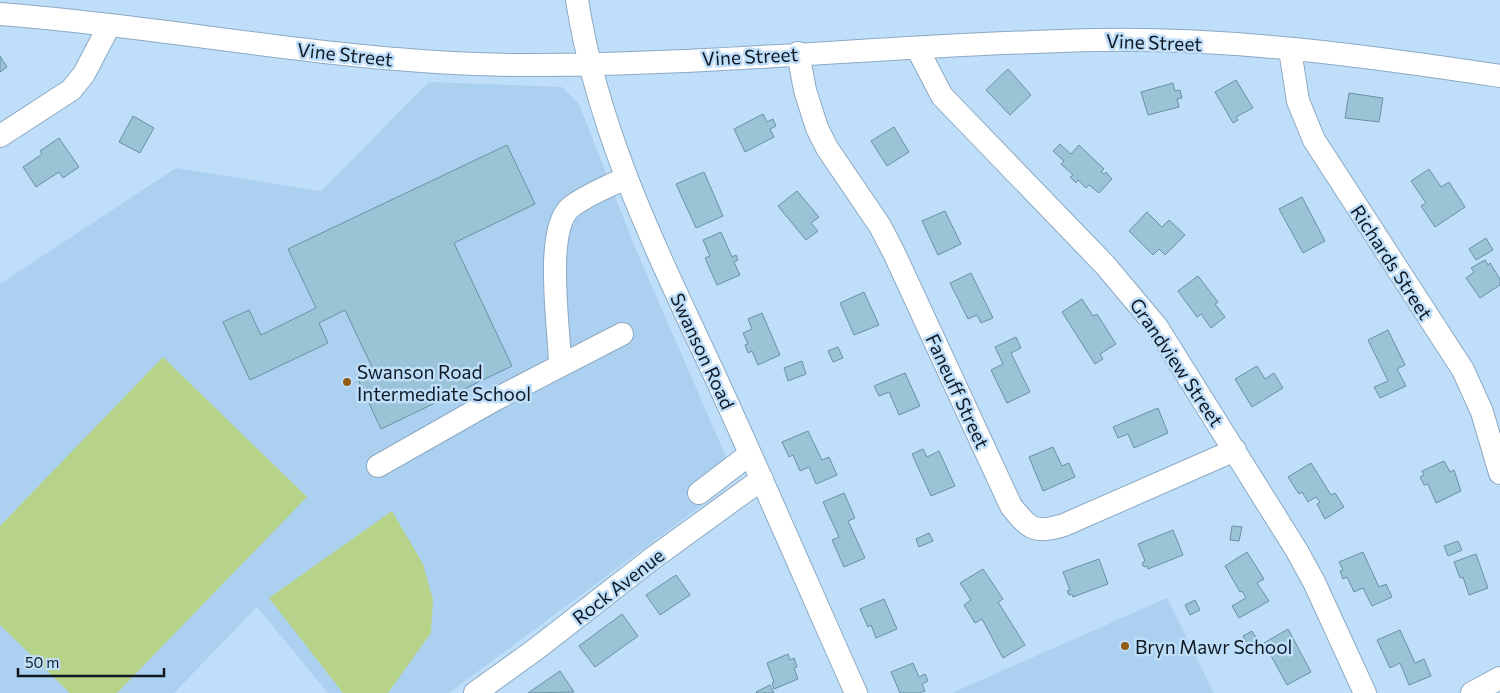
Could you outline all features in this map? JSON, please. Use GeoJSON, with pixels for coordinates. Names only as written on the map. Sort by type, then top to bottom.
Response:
{"type":"FeatureCollection","features":[{"type":"Feature","properties":{"kind":"street","name":"Swanson Road"},"geometry":{"type":"LineString","coordinates":[[578,9],[590,64],[608,130],[641,218],[762,479],[856,693]]}},
{"type":"Feature","properties":{"kind":"street","name":"Vine Street"},"geometry":{"type":"LineString","coordinates":[[0,14],[311,52],[395,60],[488,65],[590,64],[1103,40],[1290,50],[1370,57],[1500,76]]}},
{"type":"Feature","properties":{"kind":"street"},"geometry":{"type":"LineString","coordinates":[[0,136],[71,90],[84,74],[109,26]]}},
{"type":"Feature","properties":{"kind":"street","name":"Grandview Street"},"geometry":{"type":"LineString","coordinates":[[917,48],[942,96],[1126,288],[1157,327],[1235,450],[1314,582],[1365,693]]}},
{"type":"Feature","properties":{"kind":"street","name":"Richards Street"},"geometry":{"type":"LineString","coordinates":[[1290,50],[1298,101],[1314,140],[1462,370],[1482,412],[1500,473]]}},
{"type":"Feature","properties":{"kind":"street","name":"Faneuff Street"},"geometry":{"type":"LineString","coordinates":[[798,53],[805,90],[817,128],[827,148],[880,226],[891,246],[1011,506],[1024,523],[1042,530],[1064,525],[1235,450]]}},
{"type":"Feature","properties":{"kind":"street"},"geometry":{"type":"LineString","coordinates":[[560,365],[560,343],[554,288],[559,227],[570,208],[625,178]]}},
{"type":"Feature","properties":{"kind":"street"},"geometry":{"type":"LineString","coordinates":[[378,466],[582,353],[622,334]]}},
{"type":"Feature","properties":{"kind":"street"},"geometry":{"type":"LineString","coordinates":[[699,493],[750,454]]}},
{"type":"Feature","properties":{"kind":"street","name":"Rock Avenue"},"geometry":{"type":"LineString","coordinates":[[475,693],[536,649],[653,558],[762,479]]}},
{"type":"Feature","properties":{"kind":"street"},"geometry":{"type":"LineString","coordinates":[[1472,693],[1500,678]]}},
{"type":"Feature","properties":{"kind":"shaded area","name":"Swanson Road Intermediate School"},"geometry":{"type":"Polygon","coordinates":[[[429,82],[562,87],[579,104],[634,245],[736,480],[449,693],[328,693],[257,607],[174,693],[0,693],[0,284],[176,168],[321,191],[429,82]]]}},
{"type":"Feature","properties":{"kind":"shaded area","name":"Bryn Mawr School"},"geometry":{"type":"Polygon","coordinates":[[[1167,598],[1214,693],[952,693],[1167,598]]]}},
{"type":"Feature","properties":{"kind":"green space"},"geometry":{"type":"Polygon","coordinates":[[[163,357],[307,497],[117,693],[70,693],[0,625],[0,526],[163,357]]]}},
{"type":"Feature","properties":{"kind":"green space"},"geometry":{"type":"Polygon","coordinates":[[[392,511],[423,564],[433,600],[431,633],[388,693],[343,693],[269,598],[392,511]]]}},
{"type":"Feature","properties":{"kind":"building"},"geometry":{"type":"Polygon","coordinates":[[[0,56],[7,67],[0,72],[0,56]]]}},
{"type":"Feature","properties":{"kind":"building"},"geometry":{"type":"Polygon","coordinates":[[[1008,69],[1031,95],[1010,115],[986,90],[1008,69]]]}},
{"type":"Feature","properties":{"kind":"building"},"geometry":{"type":"Polygon","coordinates":[[[1236,80],[1253,108],[1236,117],[1238,120],[1233,123],[1215,92],[1236,80]]]}},
{"type":"Feature","properties":{"kind":"building"},"geometry":{"type":"Polygon","coordinates":[[[1173,83],[1175,91],[1180,90],[1182,98],[1177,99],[1179,107],[1148,115],[1141,92],[1173,83]]]}},
{"type":"Feature","properties":{"kind":"building"},"geometry":{"type":"Polygon","coordinates":[[[1349,93],[1383,98],[1379,122],[1345,118],[1349,93]]]}},
{"type":"Feature","properties":{"kind":"building"},"geometry":{"type":"Polygon","coordinates":[[[763,114],[767,122],[773,119],[776,126],[770,129],[774,137],[745,152],[734,129],[763,114]]]}},
{"type":"Feature","properties":{"kind":"building"},"geometry":{"type":"Polygon","coordinates":[[[133,116],[154,128],[140,153],[119,142],[133,116]]]}},
{"type":"Feature","properties":{"kind":"building"},"geometry":{"type":"Polygon","coordinates":[[[894,127],[909,152],[887,166],[871,141],[894,127]]]}},
{"type":"Feature","properties":{"kind":"building"},"geometry":{"type":"Polygon","coordinates":[[[59,138],[79,167],[63,178],[59,172],[36,187],[23,167],[42,154],[40,151],[59,138]]]}},
{"type":"Feature","properties":{"kind":"building"},"geometry":{"type":"Polygon","coordinates":[[[1060,144],[1071,154],[1079,145],[1104,169],[1101,172],[1104,174],[1106,172],[1112,179],[1099,193],[1089,185],[1086,188],[1078,180],[1076,183],[1070,177],[1073,175],[1061,164],[1064,161],[1053,151],[1060,144]]]}},
{"type":"Feature","properties":{"kind":"building"},"geometry":{"type":"Polygon","coordinates":[[[507,145],[535,204],[454,243],[512,366],[381,429],[356,375],[372,367],[345,310],[319,323],[328,343],[250,380],[223,322],[249,310],[261,335],[316,308],[288,249],[507,145]]]}},
{"type":"Feature","properties":{"kind":"building"},"geometry":{"type":"Polygon","coordinates":[[[1429,169],[1441,187],[1449,182],[1465,207],[1435,227],[1421,206],[1426,203],[1411,181],[1429,169]]]}},
{"type":"Feature","properties":{"kind":"building"},"geometry":{"type":"Polygon","coordinates":[[[704,172],[723,216],[696,228],[676,184],[704,172]]]}},
{"type":"Feature","properties":{"kind":"building"},"geometry":{"type":"Polygon","coordinates":[[[797,191],[819,217],[811,223],[818,231],[806,240],[778,206],[797,191]]]}},
{"type":"Feature","properties":{"kind":"building"},"geometry":{"type":"Polygon","coordinates":[[[1302,197],[1325,241],[1303,253],[1279,209],[1302,197]]]}},
{"type":"Feature","properties":{"kind":"building"},"geometry":{"type":"Polygon","coordinates":[[[945,211],[961,244],[938,255],[922,221],[945,211]]]}},
{"type":"Feature","properties":{"kind":"building"},"geometry":{"type":"Polygon","coordinates":[[[1147,212],[1162,227],[1169,220],[1185,235],[1165,255],[1159,249],[1153,255],[1129,231],[1147,212]]]}},
{"type":"Feature","properties":{"kind":"building"},"geometry":{"type":"Polygon","coordinates":[[[721,232],[732,257],[736,255],[738,260],[734,262],[740,275],[717,285],[705,258],[710,256],[703,240],[721,232]]]}},
{"type":"Feature","properties":{"kind":"building"},"geometry":{"type":"Polygon","coordinates":[[[1486,238],[1493,250],[1476,260],[1469,249],[1486,238]]]}},
{"type":"Feature","properties":{"kind":"building"},"geometry":{"type":"Polygon","coordinates":[[[1485,260],[1488,265],[1490,263],[1500,279],[1500,285],[1480,298],[1466,278],[1474,272],[1471,268],[1485,260]]]}},
{"type":"Feature","properties":{"kind":"building"},"geometry":{"type":"Polygon","coordinates":[[[971,273],[993,318],[981,323],[977,315],[968,319],[950,283],[971,273]]]}},
{"type":"Feature","properties":{"kind":"building"},"geometry":{"type":"Polygon","coordinates":[[[1198,276],[1218,302],[1215,304],[1225,317],[1211,328],[1201,314],[1197,317],[1178,291],[1198,276]]]}},
{"type":"Feature","properties":{"kind":"building"},"geometry":{"type":"Polygon","coordinates":[[[864,292],[879,325],[854,335],[840,303],[864,292]]]}},
{"type":"Feature","properties":{"kind":"building"},"geometry":{"type":"Polygon","coordinates":[[[1082,299],[1093,316],[1097,314],[1116,344],[1100,354],[1103,359],[1095,364],[1062,312],[1082,299]]]}},
{"type":"Feature","properties":{"kind":"building"},"geometry":{"type":"Polygon","coordinates":[[[762,313],[780,355],[758,365],[752,351],[748,353],[745,345],[748,344],[743,333],[752,329],[748,319],[762,313]]]}},
{"type":"Feature","properties":{"kind":"building"},"geometry":{"type":"Polygon","coordinates":[[[1388,330],[1405,365],[1397,369],[1406,386],[1380,398],[1374,387],[1388,381],[1368,340],[1388,330]]]}},
{"type":"Feature","properties":{"kind":"building"},"geometry":{"type":"Polygon","coordinates":[[[1016,337],[1021,348],[1011,353],[1030,392],[1007,403],[991,370],[1003,364],[995,347],[1016,337]]]}},
{"type":"Feature","properties":{"kind":"building"},"geometry":{"type":"Polygon","coordinates":[[[838,347],[843,358],[833,362],[828,351],[838,347]]]}},
{"type":"Feature","properties":{"kind":"building"},"geometry":{"type":"Polygon","coordinates":[[[802,361],[806,374],[788,381],[784,368],[802,361]]]}},
{"type":"Feature","properties":{"kind":"building"},"geometry":{"type":"Polygon","coordinates":[[[1257,366],[1265,379],[1274,373],[1283,388],[1252,407],[1235,379],[1257,366]]]}},
{"type":"Feature","properties":{"kind":"building"},"geometry":{"type":"Polygon","coordinates":[[[905,373],[920,406],[899,415],[889,392],[879,396],[874,386],[905,373]]]}},
{"type":"Feature","properties":{"kind":"building"},"geometry":{"type":"Polygon","coordinates":[[[1158,408],[1168,433],[1134,448],[1128,434],[1118,438],[1113,427],[1158,408]]]}},
{"type":"Feature","properties":{"kind":"building"},"geometry":{"type":"Polygon","coordinates":[[[808,431],[822,460],[829,457],[837,475],[816,484],[809,467],[800,471],[793,455],[789,457],[782,442],[808,431]]]}},
{"type":"Feature","properties":{"kind":"building"},"geometry":{"type":"Polygon","coordinates":[[[1053,447],[1062,466],[1069,463],[1075,477],[1043,491],[1029,457],[1053,447]]]}},
{"type":"Feature","properties":{"kind":"building"},"geometry":{"type":"Polygon","coordinates":[[[923,449],[927,457],[939,451],[955,486],[931,496],[912,454],[923,449]]]}},
{"type":"Feature","properties":{"kind":"building"},"geometry":{"type":"Polygon","coordinates":[[[1444,461],[1450,472],[1454,470],[1461,491],[1436,503],[1428,484],[1424,485],[1420,477],[1424,475],[1422,471],[1444,461]]]}},
{"type":"Feature","properties":{"kind":"building"},"geometry":{"type":"Polygon","coordinates":[[[1311,463],[1331,495],[1335,493],[1344,507],[1325,519],[1317,504],[1320,502],[1316,497],[1308,502],[1302,492],[1299,494],[1288,477],[1311,463]]]}},
{"type":"Feature","properties":{"kind":"building"},"geometry":{"type":"Polygon","coordinates":[[[844,493],[855,518],[848,521],[865,558],[844,567],[832,540],[839,537],[823,502],[844,493]]]}},
{"type":"Feature","properties":{"kind":"building"},"geometry":{"type":"Polygon","coordinates":[[[1232,526],[1242,527],[1239,541],[1230,540],[1232,526]]]}},
{"type":"Feature","properties":{"kind":"building"},"geometry":{"type":"Polygon","coordinates":[[[1173,530],[1183,555],[1148,569],[1147,566],[1144,567],[1142,563],[1145,561],[1138,544],[1173,530]]]}},
{"type":"Feature","properties":{"kind":"building"},"geometry":{"type":"Polygon","coordinates":[[[929,533],[933,541],[919,547],[916,539],[929,533]]]}},
{"type":"Feature","properties":{"kind":"building"},"geometry":{"type":"Polygon","coordinates":[[[1458,541],[1462,550],[1448,556],[1444,546],[1458,541]]]}},
{"type":"Feature","properties":{"kind":"building"},"geometry":{"type":"Polygon","coordinates":[[[1247,552],[1264,579],[1257,583],[1269,601],[1239,618],[1232,606],[1246,598],[1242,591],[1240,592],[1225,566],[1247,552]]]}},
{"type":"Feature","properties":{"kind":"building"},"geometry":{"type":"Polygon","coordinates":[[[1363,552],[1379,587],[1386,584],[1392,597],[1372,606],[1363,588],[1354,592],[1347,577],[1343,579],[1340,571],[1343,570],[1339,562],[1363,552]]]}},
{"type":"Feature","properties":{"kind":"building"},"geometry":{"type":"Polygon","coordinates":[[[1476,554],[1488,588],[1469,595],[1463,577],[1460,578],[1454,562],[1476,554]]]}},
{"type":"Feature","properties":{"kind":"building"},"geometry":{"type":"Polygon","coordinates":[[[1099,559],[1108,584],[1073,597],[1072,594],[1069,595],[1067,591],[1070,590],[1063,572],[1099,559]]]}},
{"type":"Feature","properties":{"kind":"building"},"geometry":{"type":"Polygon","coordinates":[[[983,569],[1003,599],[998,602],[1025,645],[1003,658],[982,619],[975,623],[964,605],[971,600],[960,583],[983,569]]]}},
{"type":"Feature","properties":{"kind":"building"},"geometry":{"type":"Polygon","coordinates":[[[676,575],[690,595],[660,615],[646,595],[676,575]]]}},
{"type":"Feature","properties":{"kind":"building"},"geometry":{"type":"Polygon","coordinates":[[[884,599],[897,629],[876,638],[871,625],[868,627],[860,609],[884,599]]]}},
{"type":"Feature","properties":{"kind":"building"},"geometry":{"type":"Polygon","coordinates":[[[1195,600],[1200,610],[1190,615],[1185,605],[1195,600]]]}},
{"type":"Feature","properties":{"kind":"building"},"geometry":{"type":"Polygon","coordinates":[[[622,614],[638,636],[595,667],[579,646],[622,614]]]}},
{"type":"Feature","properties":{"kind":"building"},"geometry":{"type":"Polygon","coordinates":[[[1288,629],[1311,672],[1287,685],[1264,643],[1288,629]]]}},
{"type":"Feature","properties":{"kind":"building"},"geometry":{"type":"Polygon","coordinates":[[[1400,630],[1415,663],[1424,659],[1431,676],[1409,685],[1400,663],[1390,668],[1377,640],[1400,630]]]}},
{"type":"Feature","properties":{"kind":"building"},"geometry":{"type":"Polygon","coordinates":[[[1252,631],[1259,643],[1250,648],[1243,636],[1252,631]]]}},
{"type":"Feature","properties":{"kind":"building"},"geometry":{"type":"Polygon","coordinates":[[[788,654],[790,660],[794,658],[797,667],[794,668],[798,679],[774,689],[772,683],[774,682],[767,663],[788,654]]]}},
{"type":"Feature","properties":{"kind":"building"},"geometry":{"type":"Polygon","coordinates":[[[913,663],[919,677],[925,674],[928,681],[922,684],[925,691],[919,693],[900,693],[891,672],[913,663]]]}},
{"type":"Feature","properties":{"kind":"building"},"geometry":{"type":"Polygon","coordinates":[[[560,671],[574,692],[528,693],[560,671]]]}},
{"type":"Feature","properties":{"kind":"building"},"geometry":{"type":"Polygon","coordinates":[[[770,685],[774,693],[756,692],[770,685]]]}},
{"type":"Feature","properties":{"kind":"place","name":"Swanson Road Intermediate School"},"geometry":{"type":"Point","coordinates":[347,382]}},
{"type":"Feature","properties":{"kind":"place","name":"Bryn Mawr School"},"geometry":{"type":"Point","coordinates":[1125,646]}}]}
